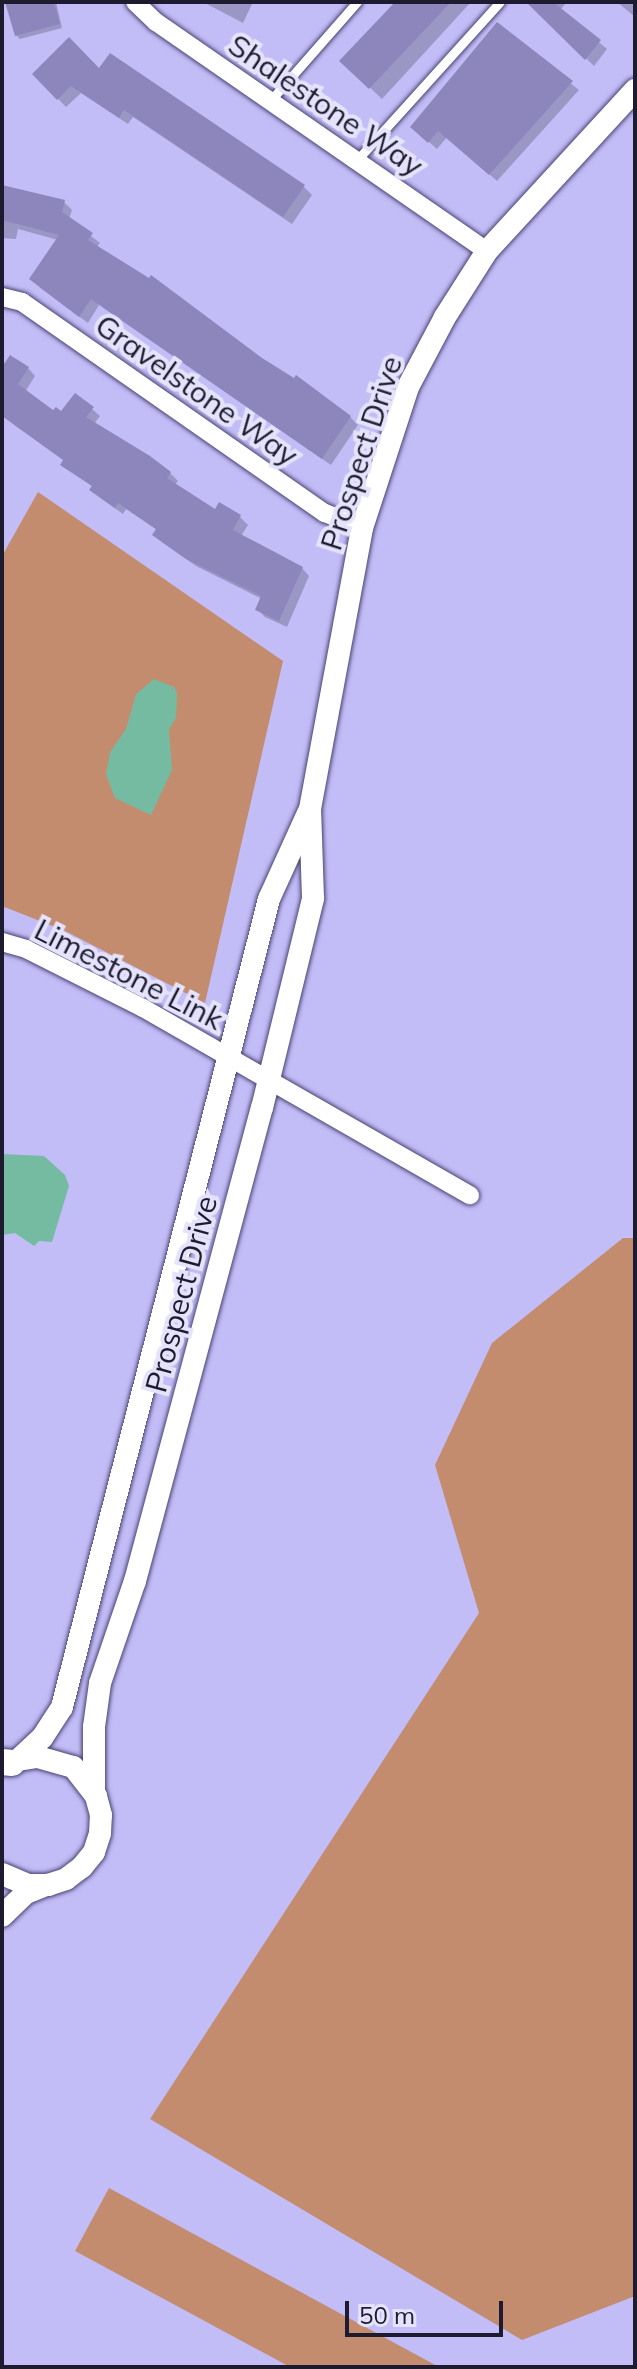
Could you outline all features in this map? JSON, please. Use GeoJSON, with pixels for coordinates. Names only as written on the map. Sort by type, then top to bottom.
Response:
{"type":"FeatureCollection","features":[{"type":"Feature","properties":{"kind":"street","name":"Shalestone Way"},"geometry":{"type":"LineString","coordinates":[[135,2],[156,22],[487,251]]}},
{"type":"Feature","properties":{"kind":"street","name":"Prospect Drive"},"geometry":{"type":"LineString","coordinates":[[2,1916],[26,1893],[74,1873],[94,1852],[100,1833],[101,1815],[94,1793],[95,1713],[100,1683],[135,1581],[268,1081],[313,898],[310,809],[362,528],[408,387],[428,347],[487,251],[635,90]]}},
{"type":"Feature","properties":{"kind":"street","name":"Gravelstone Way"},"geometry":{"type":"LineString","coordinates":[[2,297],[22,302],[325,513],[362,528]]}},
{"type":"Feature","properties":{"kind":"street","name":"Prospect Drive"},"geometry":{"type":"LineString","coordinates":[[8,1763],[42,1738],[62,1707],[269,899],[310,809]]}},
{"type":"Feature","properties":{"kind":"street","name":"Limestone Link"},"geometry":{"type":"LineString","coordinates":[[2,942],[26,949],[143,1008],[470,1195]]}},
{"type":"Feature","properties":{"kind":"street"},"geometry":{"type":"LineString","coordinates":[[8,1763],[37,1757],[64,1763],[87,1780],[94,1793]]}},
{"type":"Feature","properties":{"kind":"street"},"geometry":{"type":"LineString","coordinates":[[2,1874],[28,1885],[48,1885]]}},
{"type":"Feature","properties":{"kind":"lane"},"geometry":{"type":"LineString","coordinates":[[270,101],[357,2]]}},
{"type":"Feature","properties":{"kind":"lane"},"geometry":{"type":"LineString","coordinates":[[357,160],[500,2]]}},
{"type":"Feature","properties":{"kind":"shaded area"},"geometry":{"type":"Polygon","coordinates":[[[38,492],[283,661],[205,1003],[65,931],[2,906],[2,556],[38,492]]]}},
{"type":"Feature","properties":{"kind":"shaded area"},"geometry":{"type":"Polygon","coordinates":[[[154,679],[174,687],[177,693],[176,718],[169,729],[172,770],[151,815],[115,798],[106,774],[110,752],[126,729],[136,694],[154,679]]]}},
{"type":"Feature","properties":{"kind":"shaded area"},"geometry":{"type":"Polygon","coordinates":[[[2,1154],[44,1156],[65,1175],[69,1186],[52,1242],[39,1241],[34,1246],[15,1233],[2,1235],[2,1154]]]}},
{"type":"Feature","properties":{"kind":"shaded area"},"geometry":{"type":"Polygon","coordinates":[[[623,1238],[635,1238],[635,2296],[522,2340],[150,2119],[479,1613],[435,1465],[492,1343],[623,1238]]]}},
{"type":"Feature","properties":{"kind":"shaded area"},"geometry":{"type":"Polygon","coordinates":[[[109,2188],[439,2367],[290,2367],[75,2251],[109,2188]]]}},
{"type":"Feature","properties":{"kind":"building"},"geometry":{"type":"Polygon","coordinates":[[[5,2],[54,2],[60,24],[15,36],[5,2]]]}},
{"type":"Feature","properties":{"kind":"building"},"geometry":{"type":"Polygon","coordinates":[[[395,2],[451,2],[369,89],[339,61],[395,2]]]}},
{"type":"Feature","properties":{"kind":"building"},"geometry":{"type":"Polygon","coordinates":[[[526,2],[553,2],[601,40],[585,60],[526,2]]]}},
{"type":"Feature","properties":{"kind":"building"},"geometry":{"type":"Polygon","coordinates":[[[497,22],[573,81],[489,175],[438,131],[428,143],[410,127],[497,22]]]}},
{"type":"Feature","properties":{"kind":"building"},"geometry":{"type":"Polygon","coordinates":[[[69,37],[99,68],[110,53],[305,185],[283,217],[124,110],[119,118],[71,86],[57,100],[32,74],[69,37]]]}},
{"type":"Feature","properties":{"kind":"building"},"geometry":{"type":"Polygon","coordinates":[[[2,185],[65,200],[62,212],[93,233],[88,240],[149,278],[151,275],[262,358],[294,378],[296,375],[351,416],[322,459],[91,299],[79,317],[29,279],[59,235],[2,220],[2,185]]]}},
{"type":"Feature","properties":{"kind":"building"},"geometry":{"type":"Polygon","coordinates":[[[10,355],[29,367],[18,384],[53,410],[56,407],[61,411],[75,393],[94,407],[86,417],[150,456],[171,472],[167,478],[215,509],[219,502],[241,515],[233,530],[303,567],[279,621],[255,610],[261,596],[186,559],[152,535],[156,529],[118,503],[115,508],[89,490],[92,486],[60,465],[63,460],[2,416],[2,367],[10,355]]]}}]}
